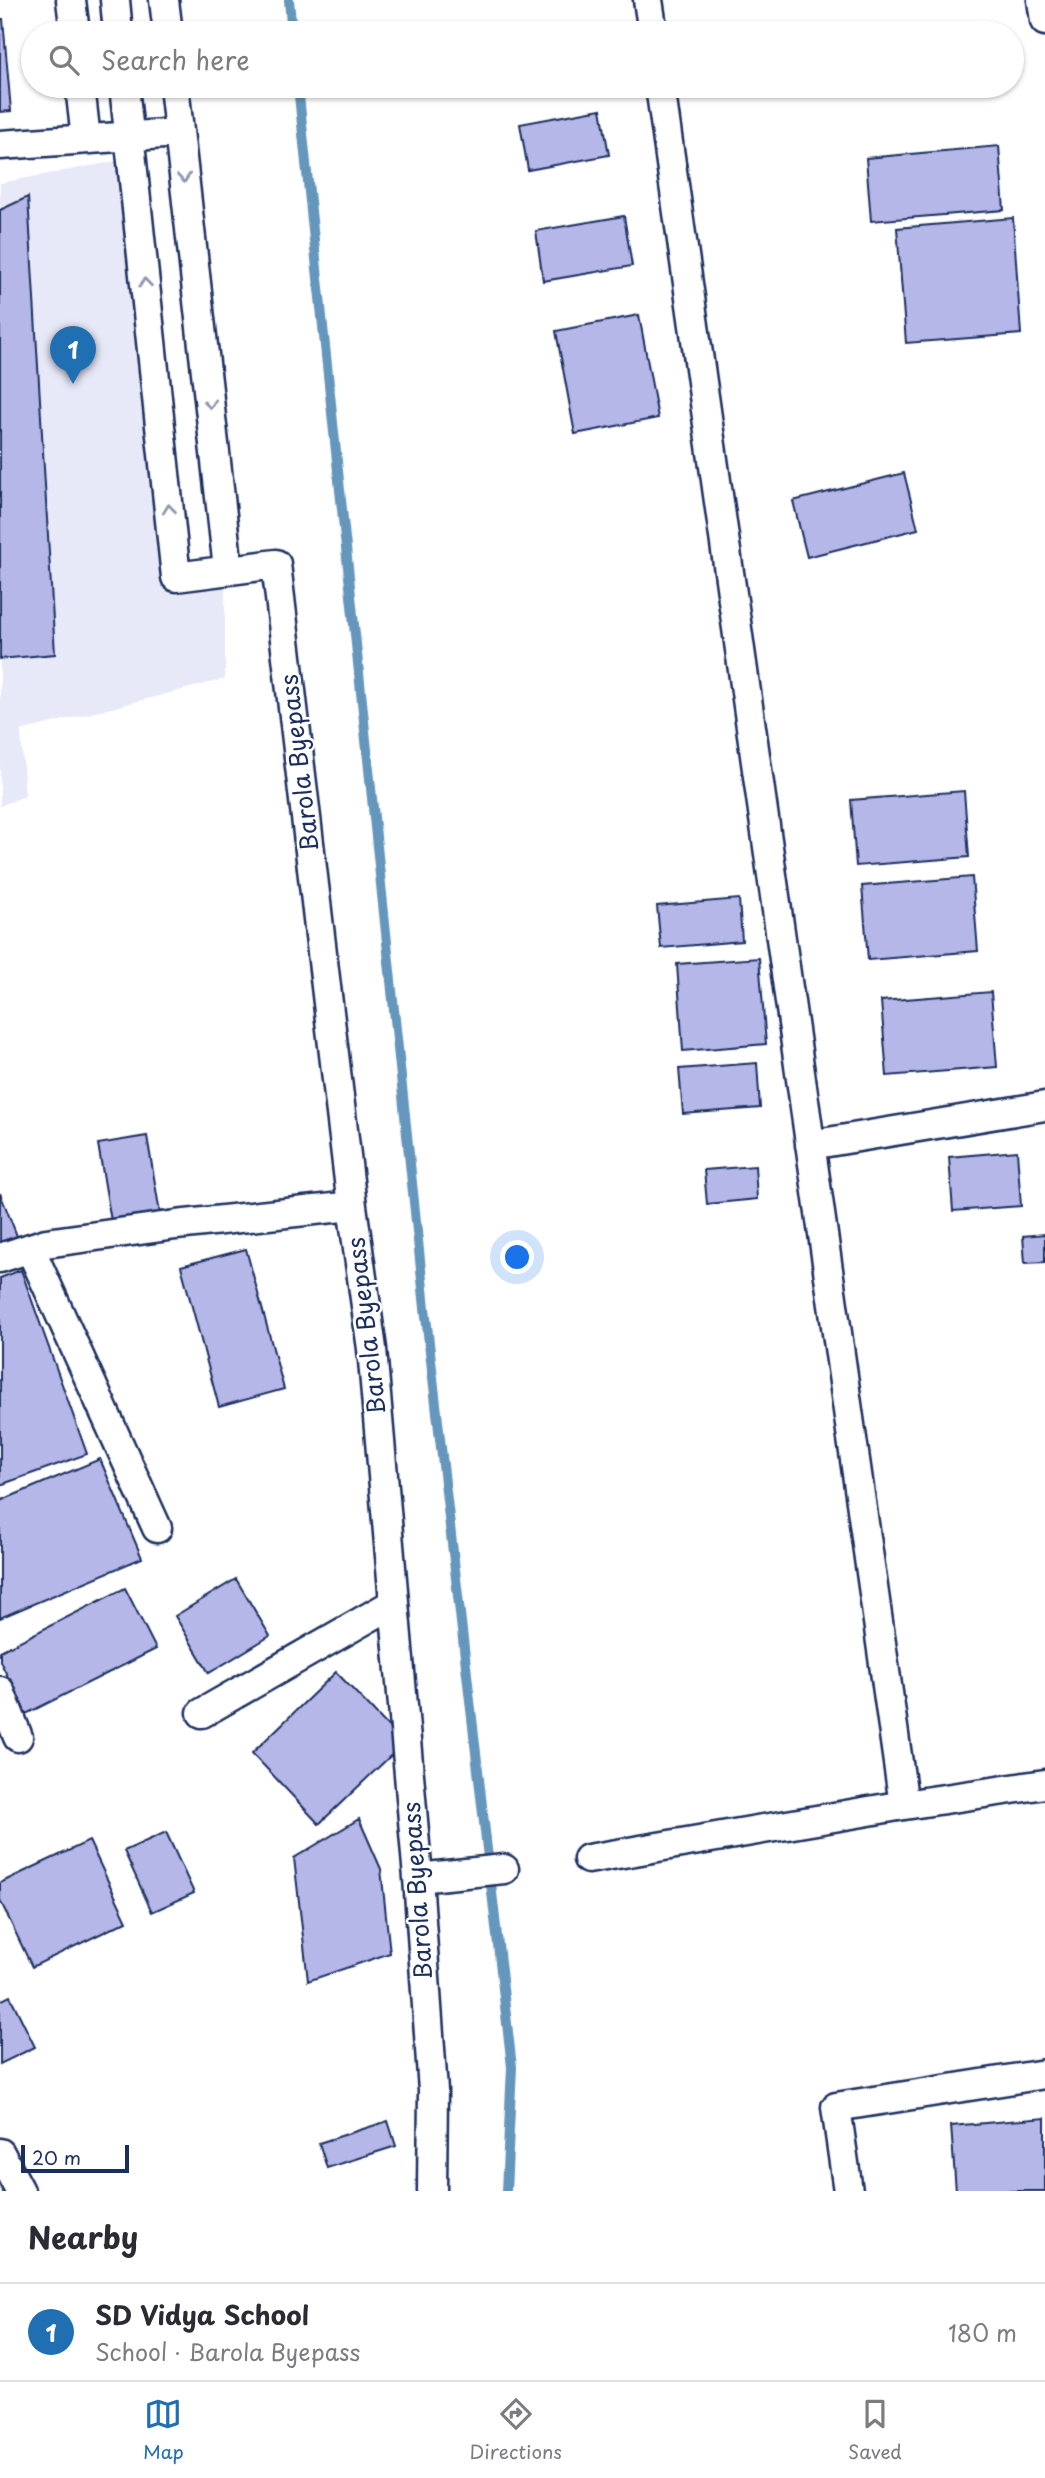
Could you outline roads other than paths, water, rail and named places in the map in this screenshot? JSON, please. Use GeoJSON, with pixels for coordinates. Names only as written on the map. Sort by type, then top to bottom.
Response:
{"type":"FeatureCollection","features":[{"type":"Feature","properties":{"kind":"street"},"geometry":{"type":"LineString","coordinates":[[71,0],[74,21]]}},
{"type":"Feature","properties":{"kind":"street"},"geometry":{"type":"LineString","coordinates":[[115,0],[117,21]]}},
{"type":"Feature","properties":{"kind":"street"},"geometry":{"type":"LineString","coordinates":[[164,0],[167,21]]}},
{"type":"Feature","properties":{"kind":"street"},"geometry":{"type":"LineString","coordinates":[[648,0],[651,21]]}},
{"type":"Feature","properties":{"kind":"street"},"geometry":{"type":"LineString","coordinates":[[1042,0],[1045,20]]}},
{"type":"Feature","properties":{"kind":"street"},"geometry":{"type":"LineString","coordinates":[[81,98],[86,139]]}},
{"type":"Feature","properties":{"kind":"street"},"geometry":{"type":"LineString","coordinates":[[125,98],[129,136]]}},
{"type":"Feature","properties":{"kind":"street"},"geometry":{"type":"LineString","coordinates":[[175,98],[228,569]]}},
{"type":"Feature","properties":{"kind":"street"},"geometry":{"type":"LineString","coordinates":[[662,98],[904,1805]]}},
{"type":"Feature","properties":{"kind":"street"},"geometry":{"type":"LineString","coordinates":[[0,145],[179,133]]}},
{"type":"Feature","properties":{"kind":"street","name":"Barola Byepass"},"geometry":{"type":"LineString","coordinates":[[129,136],[176,577],[276,564],[352,1206],[372,1349],[418,1878],[433,2091],[432,2191]]}},
{"type":"Feature","properties":{"kind":"street"},"geometry":{"type":"LineString","coordinates":[[810,1145],[1045,1106]]}},
{"type":"Feature","properties":{"kind":"street"},"geometry":{"type":"LineString","coordinates":[[0,1258],[46,1243],[176,1225],[352,1206]]}},
{"type":"Feature","properties":{"kind":"street"},"geometry":{"type":"LineString","coordinates":[[30,1248],[157,1528]]}},
{"type":"Feature","properties":{"kind":"street"},"geometry":{"type":"LineString","coordinates":[[202,1713],[394,1603]]}},
{"type":"Feature","properties":{"kind":"street"},"geometry":{"type":"LineString","coordinates":[[0,1690],[18,1737]]}},
{"type":"Feature","properties":{"kind":"street"},"geometry":{"type":"LineString","coordinates":[[589,1859],[904,1805],[1045,1784]]}},
{"type":"Feature","properties":{"kind":"street"},"geometry":{"type":"LineString","coordinates":[[418,1878],[504,1869]]}},
{"type":"Feature","properties":{"kind":"street"},"geometry":{"type":"LineString","coordinates":[[848,2191],[836,2107],[1045,2074]]}},
{"type":"Feature","properties":{"kind":"street"},"geometry":{"type":"LineString","coordinates":[[0,2153],[20,2191]]}},
{"type":"Feature","properties":{"kind":"waterway"},"geometry":{"type":"LineString","coordinates":[[289,0],[291,21]]}},
{"type":"Feature","properties":{"kind":"waterway"},"geometry":{"type":"LineString","coordinates":[[299,98],[425,1308],[512,2067],[506,2191]]}},
{"type":"Feature","properties":{"kind":"place","name":"SD Vidya School"},"geometry":{"type":"Point","coordinates":[73,384]}}]}
